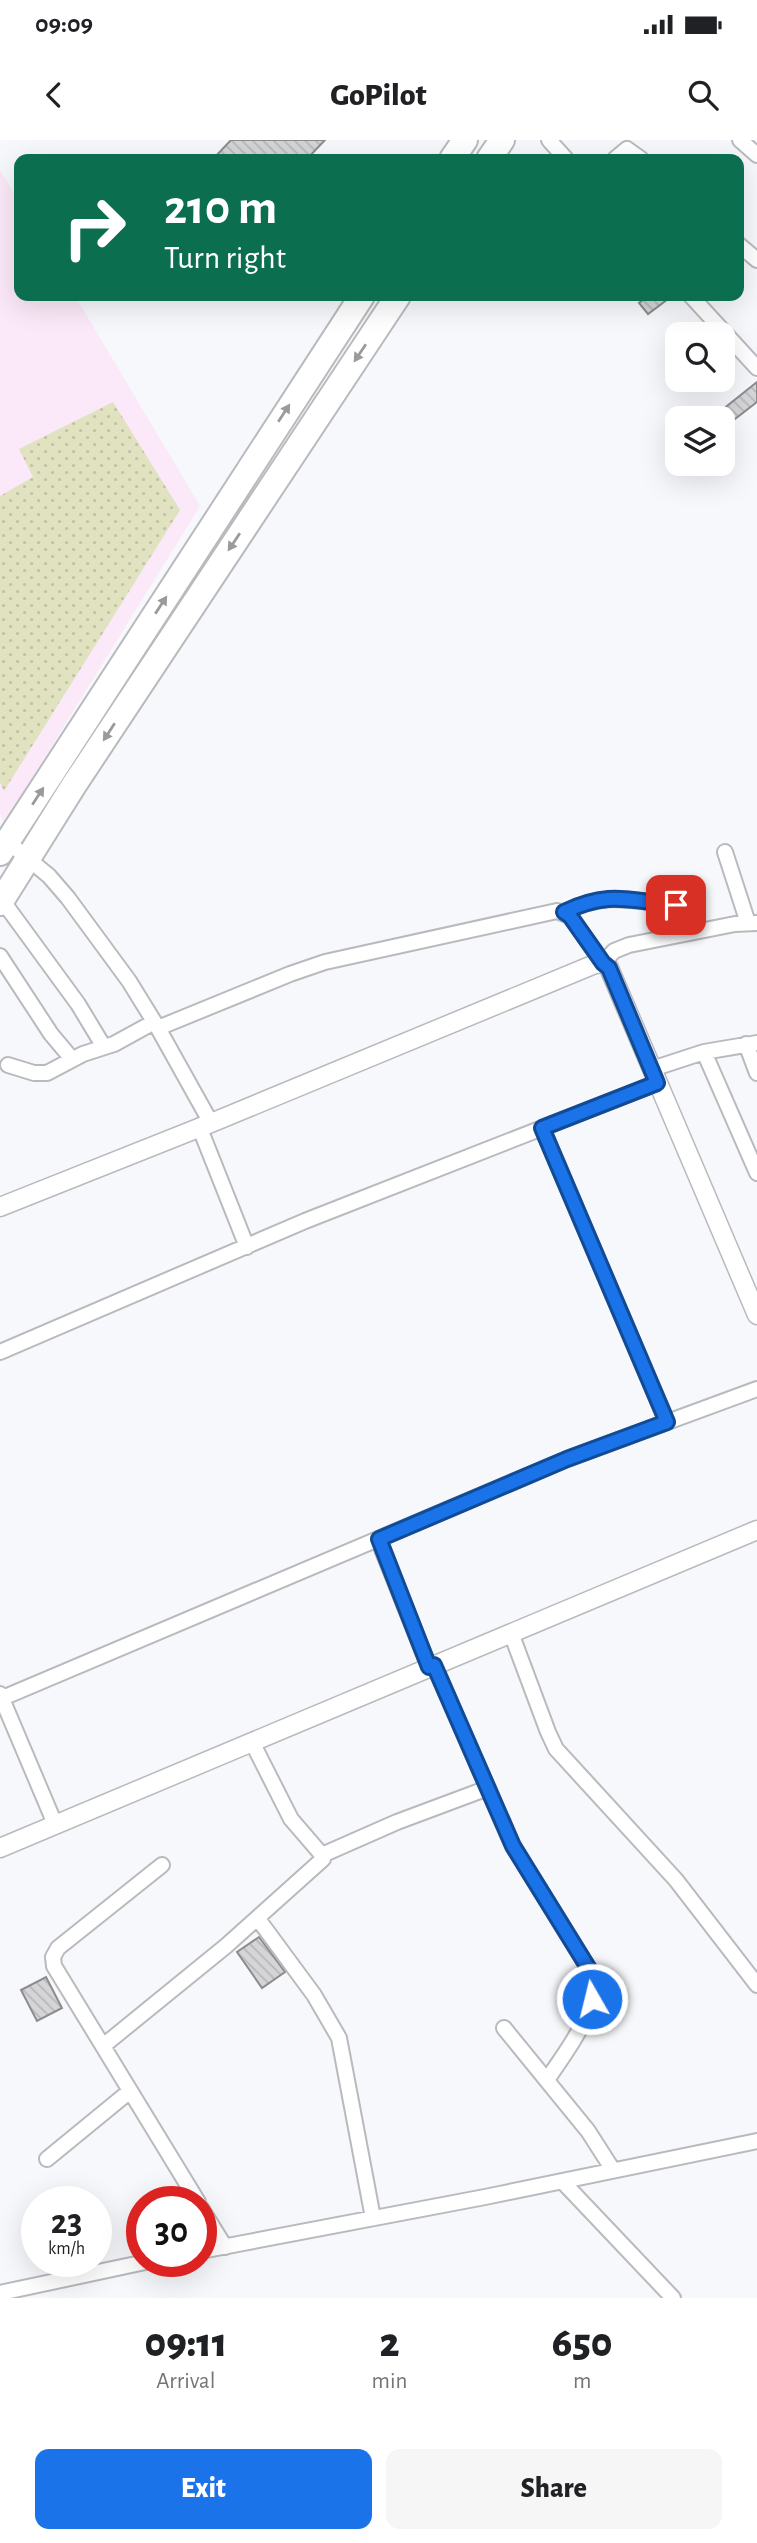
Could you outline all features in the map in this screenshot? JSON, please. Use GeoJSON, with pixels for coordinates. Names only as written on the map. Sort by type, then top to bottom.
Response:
{"type":"FeatureCollection","features":[{"type":"Feature","properties":{"kind":"highway"},"geometry":{"type":"LineString","coordinates":[[2,844],[359,301]]}},
{"type":"Feature","properties":{"kind":"highway"},"geometry":{"type":"LineString","coordinates":[[1,902],[74,785],[395,301]]}},
{"type":"Feature","properties":{"kind":"street"},"geometry":{"type":"LineString","coordinates":[[549,140],[562,154]]}},
{"type":"Feature","properties":{"kind":"street"},"geometry":{"type":"LineString","coordinates":[[740,140],[757,155]]}},
{"type":"Feature","properties":{"kind":"street"},"geometry":{"type":"LineString","coordinates":[[696,301],[757,368]]}},
{"type":"Feature","properties":{"kind":"street"},"geometry":{"type":"LineString","coordinates":[[2,844],[29,859],[68,898],[129,981],[156,1025],[205,1125],[247,1247]]}},
{"type":"Feature","properties":{"kind":"street"},"geometry":{"type":"LineString","coordinates":[[0,1208],[603,963],[614,951],[629,945],[752,923],[725,852]]}},
{"type":"Feature","properties":{"kind":"street"},"geometry":{"type":"LineString","coordinates":[[564,912],[594,900],[628,898],[676,905]]}},
{"type":"Feature","properties":{"kind":"street"},"geometry":{"type":"LineString","coordinates":[[1,902],[78,1004],[104,1047]]}},
{"type":"Feature","properties":{"kind":"street"},"geometry":{"type":"LineString","coordinates":[[8,1065],[42,1074],[156,1025],[325,962],[557,911],[564,912],[570,916],[609,968],[757,1315]]}},
{"type":"Feature","properties":{"kind":"street"},"geometry":{"type":"LineString","coordinates":[[0,956],[51,1034],[72,1059]]}},
{"type":"Feature","properties":{"kind":"street"},"geometry":{"type":"LineString","coordinates":[[0,1352],[390,1186],[542,1128],[705,1052],[751,1044],[757,1073]]}},
{"type":"Feature","properties":{"kind":"street"},"geometry":{"type":"LineString","coordinates":[[705,1052],[757,1173]]}},
{"type":"Feature","properties":{"kind":"street"},"geometry":{"type":"LineString","coordinates":[[542,1128],[667,1422]]}},
{"type":"Feature","properties":{"kind":"street"},"geometry":{"type":"LineString","coordinates":[[55,1825],[1,1698],[567,1459],[757,1388]]}},
{"type":"Feature","properties":{"kind":"street"},"geometry":{"type":"LineString","coordinates":[[0,1847],[757,1530]]}},
{"type":"Feature","properties":{"kind":"street"},"geometry":{"type":"LineString","coordinates":[[379,1539],[432,1666],[513,1846],[589,1969],[594,1983],[592,1999],[579,2029],[547,2081]]}},
{"type":"Feature","properties":{"kind":"street"},"geometry":{"type":"LineString","coordinates":[[511,1633],[556,1749],[676,1880],[757,1985]]}},
{"type":"Feature","properties":{"kind":"street"},"geometry":{"type":"LineString","coordinates":[[103,2046],[258,1919],[321,1863],[322,1855],[291,1819],[252,1742]]}},
{"type":"Feature","properties":{"kind":"street"},"geometry":{"type":"LineString","coordinates":[[322,1855],[397,1822],[488,1787]]}},
{"type":"Feature","properties":{"kind":"street"},"geometry":{"type":"LineString","coordinates":[[162,1865],[58,1948],[53,1957],[54,1966],[188,2186]]}},
{"type":"Feature","properties":{"kind":"street"},"geometry":{"type":"LineString","coordinates":[[258,1919],[314,1995],[339,2038],[373,2218]]}},
{"type":"Feature","properties":{"kind":"street"},"geometry":{"type":"LineString","coordinates":[[504,2028],[588,2131],[612,2170]]}},
{"type":"Feature","properties":{"kind":"street"},"geometry":{"type":"LineString","coordinates":[[47,2159],[130,2091]]}},
{"type":"Feature","properties":{"kind":"street"},"geometry":{"type":"LineString","coordinates":[[217,2248],[757,2141]]}},
{"type":"Feature","properties":{"kind":"street"},"geometry":{"type":"LineString","coordinates":[[562,2181],[673,2298]]}},
{"type":"Feature","properties":{"kind":"street"},"geometry":{"type":"LineString","coordinates":[[217,2234],[225,2247]]}},
{"type":"Feature","properties":{"kind":"street"},"geometry":{"type":"LineString","coordinates":[[0,2292],[126,2266]]}},
{"type":"Feature","properties":{"kind":"shaded area"},"geometry":{"type":"Polygon","coordinates":[[[0,170],[14,193],[14,301],[78,301],[200,506],[4,823],[0,814],[0,170]]]}},
{"type":"Feature","properties":{"kind":"green space"},"geometry":{"type":"Polygon","coordinates":[[[113,402],[180,510],[4,791],[0,782],[0,496],[33,477],[19,449],[113,402]]]}},
{"type":"Feature","properties":{"kind":"building"},"geometry":{"type":"Polygon","coordinates":[[[231,140],[325,140],[312,154],[218,154],[231,140]]]}},
{"type":"Feature","properties":{"kind":"building"},"geometry":{"type":"Polygon","coordinates":[[[642,301],[665,301],[648,314],[639,303],[642,301]]]}},
{"type":"Feature","properties":{"kind":"building"},"geometry":{"type":"Polygon","coordinates":[[[757,382],[757,402],[735,419],[735,406],[727,406],[757,382]]]}},
{"type":"Feature","properties":{"kind":"building"},"geometry":{"type":"Polygon","coordinates":[[[259,1937],[285,1972],[262,1988],[237,1952],[259,1937]]]}},
{"type":"Feature","properties":{"kind":"building"},"geometry":{"type":"Polygon","coordinates":[[[46,1977],[62,2008],[37,2021],[21,1990],[46,1977]]]}},
{"type":"Feature","properties":{"kind":"route"},"geometry":{"type":"LineString","coordinates":[[592,1999],[594,1983],[589,1969],[513,1846],[434,1665],[429,1667],[379,1539],[567,1459],[667,1422],[542,1128],[657,1083],[609,968],[570,916],[564,912],[594,900],[628,898],[676,905]]}}]}
